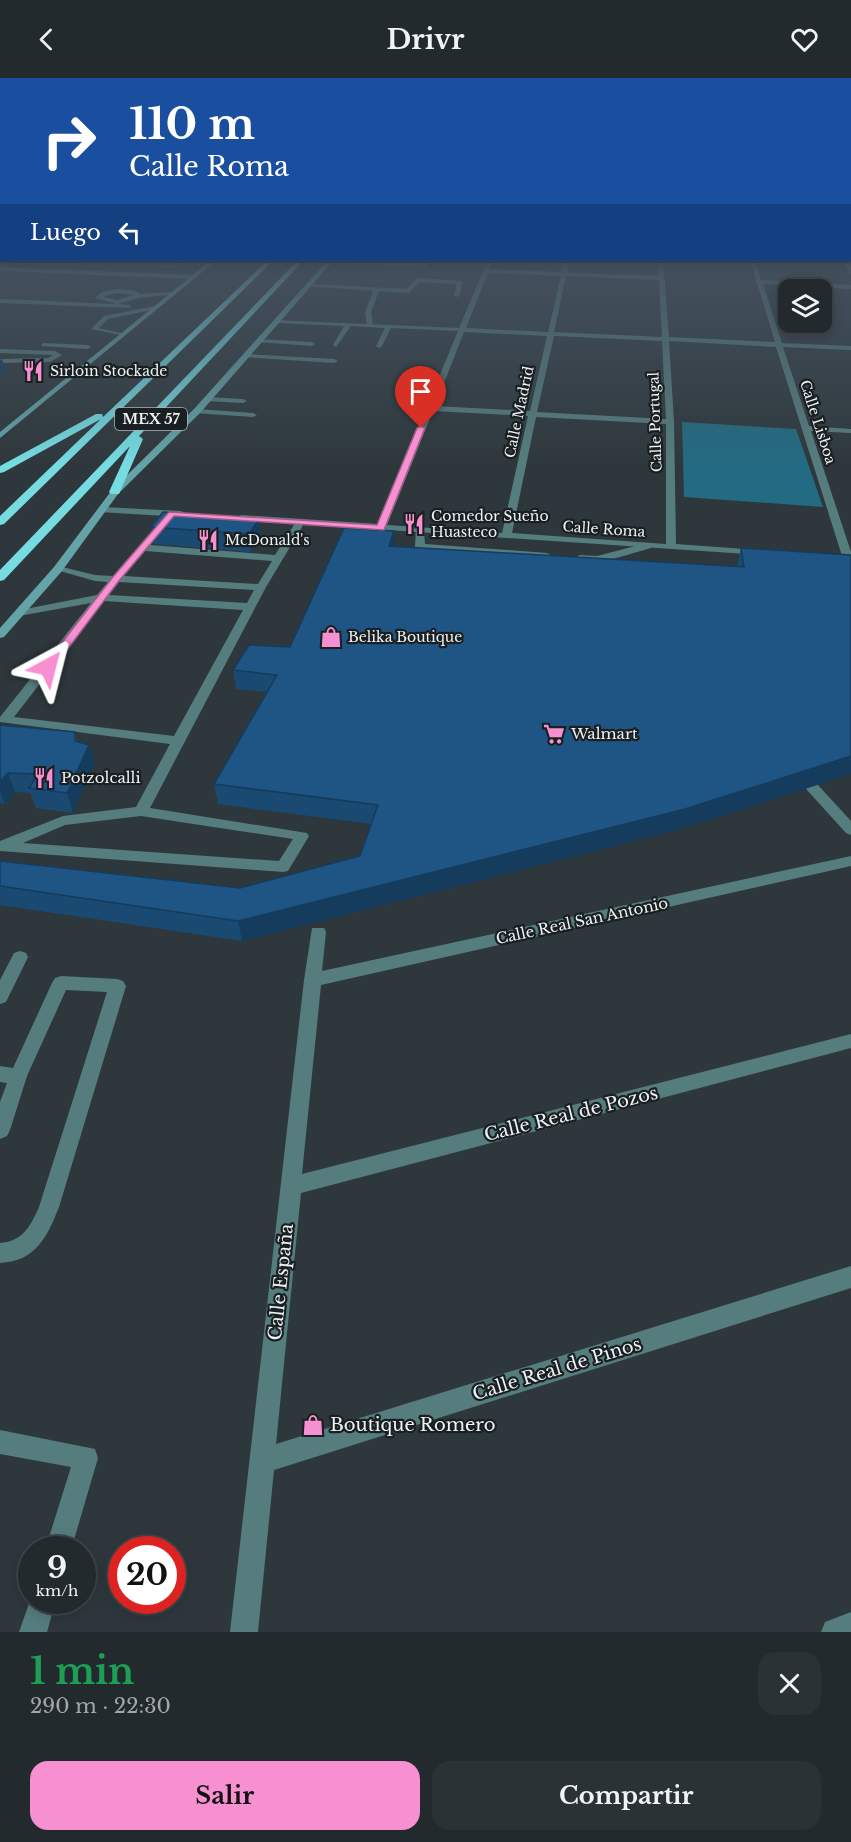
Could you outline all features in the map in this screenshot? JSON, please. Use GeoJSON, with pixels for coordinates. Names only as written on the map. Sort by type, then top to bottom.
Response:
{"type":"FeatureCollection","features":[{"type":"Feature","properties":{"kind":"highway","name":"MEX 57"},"geometry":{"type":"LineString","coordinates":[[0,522],[119,405],[152,377],[210,320]]}},
{"type":"Feature","properties":{"kind":"highway","name":"MEX 57"},"geometry":{"type":"LineString","coordinates":[[0,577],[245,320]]}},
{"type":"Feature","properties":{"kind":"highway"},"geometry":{"type":"LineString","coordinates":[[0,470],[119,405]]}},
{"type":"Feature","properties":{"kind":"highway"},"geometry":{"type":"LineString","coordinates":[[115,492],[144,426]]}},
{"type":"Feature","properties":{"kind":"main road"},"geometry":{"type":"LineString","coordinates":[[0,436],[142,320]]}},
{"type":"Feature","properties":{"kind":"main road"},"geometry":{"type":"LineString","coordinates":[[0,635],[58,569],[115,492],[197,411],[277,321]]}},
{"type":"Feature","properties":{"kind":"street"},"geometry":{"type":"LineString","coordinates":[[120,321],[103,320],[94,329],[123,335]]}},
{"type":"Feature","properties":{"kind":"street"},"geometry":{"type":"LineString","coordinates":[[369,320],[370,325]]}},
{"type":"Feature","properties":{"kind":"street"},"geometry":{"type":"LineString","coordinates":[[381,528],[465,320]]}},
{"type":"Feature","properties":{"kind":"street","name":"Calle Madrid"},"geometry":{"type":"LineString","coordinates":[[506,536],[552,320]]}},
{"type":"Feature","properties":{"kind":"street","name":"Calle Portugal"},"geometry":{"type":"LineString","coordinates":[[664,320],[670,422],[672,547]]}},
{"type":"Feature","properties":{"kind":"street","name":"Calle Lisboa"},"geometry":{"type":"LineString","coordinates":[[771,320],[849,559]]}},
{"type":"Feature","properties":{"kind":"street"},"geometry":{"type":"LineString","coordinates":[[101,337],[120,321]]}},
{"type":"Feature","properties":{"kind":"street"},"geometry":{"type":"LineString","coordinates":[[277,321],[851,348]]}},
{"type":"Feature","properties":{"kind":"street"},"geometry":{"type":"LineString","coordinates":[[336,345],[349,324]]}},
{"type":"Feature","properties":{"kind":"street"},"geometry":{"type":"LineString","coordinates":[[379,346],[389,326]]}},
{"type":"Feature","properties":{"kind":"street"},"geometry":{"type":"LineString","coordinates":[[266,333],[318,337]]}},
{"type":"Feature","properties":{"kind":"street"},"geometry":{"type":"LineString","coordinates":[[259,341],[312,344]]}},
{"type":"Feature","properties":{"kind":"street"},"geometry":{"type":"LineString","coordinates":[[0,342],[91,345],[106,348]]}},
{"type":"Feature","properties":{"kind":"street"},"geometry":{"type":"LineString","coordinates":[[0,351],[55,353],[58,356],[50,360],[0,361]]}},
{"type":"Feature","properties":{"kind":"street"},"geometry":{"type":"LineString","coordinates":[[246,356],[334,360]]}},
{"type":"Feature","properties":{"kind":"street"},"geometry":{"type":"LineString","coordinates":[[208,399],[243,401]]}},
{"type":"Feature","properties":{"kind":"street"},"geometry":{"type":"LineString","coordinates":[[429,408],[670,422]]}},
{"type":"Feature","properties":{"kind":"street"},"geometry":{"type":"LineString","coordinates":[[197,411],[253,415]]}},
{"type":"Feature","properties":{"kind":"street"},"geometry":{"type":"LineString","coordinates":[[806,429],[851,431]]}},
{"type":"Feature","properties":{"kind":"street"},"geometry":{"type":"LineString","coordinates":[[103,510],[195,515]]}},
{"type":"Feature","properties":{"kind":"street"},"geometry":{"type":"LineString","coordinates":[[2,721],[172,513]]}},
{"type":"Feature","properties":{"kind":"street","name":"Calle Roma"},"geometry":{"type":"LineString","coordinates":[[230,518],[765,553]]}},
{"type":"Feature","properties":{"kind":"street"},"geometry":{"type":"LineString","coordinates":[[141,811],[261,587],[300,522]]}},
{"type":"Feature","properties":{"kind":"street"},"geometry":{"type":"LineString","coordinates":[[419,530],[420,547],[562,557]]}},
{"type":"Feature","properties":{"kind":"street"},"geometry":{"type":"LineString","coordinates":[[573,558],[597,559],[647,546]]}},
{"type":"Feature","properties":{"kind":"street"},"geometry":{"type":"LineString","coordinates":[[143,548],[279,558]]}},
{"type":"Feature","properties":{"kind":"street"},"geometry":{"type":"LineString","coordinates":[[836,558],[849,559]]}},
{"type":"Feature","properties":{"kind":"street"},"geometry":{"type":"LineString","coordinates":[[58,569],[95,578],[115,580],[261,587]]}},
{"type":"Feature","properties":{"kind":"street"},"geometry":{"type":"LineString","coordinates":[[19,613],[101,598],[250,607]]}},
{"type":"Feature","properties":{"kind":"street"},"geometry":{"type":"LineString","coordinates":[[2,721],[179,741]]}},
{"type":"Feature","properties":{"kind":"street"},"geometry":{"type":"LineString","coordinates":[[812,788],[851,830]]}},
{"type":"Feature","properties":{"kind":"street"},"geometry":{"type":"LineString","coordinates":[[141,811],[302,836],[283,867],[0,846],[63,821],[141,811]]}},
{"type":"Feature","properties":{"kind":"street","name":"Calle Real San Antonio"},"geometry":{"type":"LineString","coordinates":[[312,980],[851,861]]}},
{"type":"Feature","properties":{"kind":"street","name":"Calle España"},"geometry":{"type":"LineString","coordinates":[[244,1632],[318,932]]}},
{"type":"Feature","properties":{"kind":"street"},"geometry":{"type":"LineString","coordinates":[[0,998],[20,957]]}},
{"type":"Feature","properties":{"kind":"street"},"geometry":{"type":"LineString","coordinates":[[0,1130],[9,1075],[61,982],[117,986],[50,1207],[36,1238],[12,1253],[0,1253]]}},
{"type":"Feature","properties":{"kind":"street","name":"Calle Real de Pozos"},"geometry":{"type":"LineString","coordinates":[[291,1186],[851,1041]]}},
{"type":"Feature","properties":{"kind":"street","name":"Calle Real de Pinos"},"geometry":{"type":"LineString","coordinates":[[262,1461],[851,1278]]}},
{"type":"Feature","properties":{"kind":"street"},"geometry":{"type":"LineString","coordinates":[[0,1442],[86,1458],[62,1536]]}},
{"type":"Feature","properties":{"kind":"street"},"geometry":{"type":"LineString","coordinates":[[33,1632],[39,1614]]}},
{"type":"Feature","properties":{"kind":"street"},"geometry":{"type":"LineString","coordinates":[[835,1632],[851,1626]]}},
{"type":"Feature","properties":{"kind":"shaded area"},"geometry":{"type":"Polygon","coordinates":[[[682,422],[796,429],[823,507],[684,497],[682,422]]]}},
{"type":"Feature","properties":{"kind":"building"},"geometry":{"type":"Polygon","coordinates":[[[163,512],[259,519],[249,534],[151,527],[163,512]]]}},
{"type":"Feature","properties":{"kind":"building","name":"Walmart"},"geometry":{"type":"Polygon","coordinates":[[[344,528],[394,531],[389,546],[744,567],[741,548],[851,555],[851,756],[685,809],[238,921],[0,886],[0,861],[240,888],[360,856],[378,805],[214,784],[277,675],[233,670],[249,645],[290,647],[344,528]]]}},
{"type":"Feature","properties":{"kind":"building"},"geometry":{"type":"Polygon","coordinates":[[[0,725],[75,732],[75,741],[89,745],[67,793],[29,788],[38,774],[8,773],[0,781],[0,725]]]}},
{"type":"Feature","properties":{"kind":"place","name":"Sirloin Stockade"},"geometry":{"type":"Point","coordinates":[33,371]}},
{"type":"Feature","properties":{"kind":"place","name":"Comedor Sueño Huasteco"},"geometry":{"type":"Point","coordinates":[414,524]}},
{"type":"Feature","properties":{"kind":"place","name":"McDonald's"},"geometry":{"type":"Point","coordinates":[208,540]}},
{"type":"Feature","properties":{"kind":"place","name":"Belika Boutique"},"geometry":{"type":"Point","coordinates":[331,637]}},
{"type":"Feature","properties":{"kind":"place","name":"Walmart"},"geometry":{"type":"Point","coordinates":[554,734]}},
{"type":"Feature","properties":{"kind":"place","name":"Potzolcalli"},"geometry":{"type":"Point","coordinates":[44,778]}},
{"type":"Feature","properties":{"kind":"place","name":"Boutique Romero"},"geometry":{"type":"Point","coordinates":[313,1425]}},
{"type":"Feature","properties":{"kind":"route"},"geometry":{"type":"LineString","coordinates":[[48,667],[115,580],[172,513],[381,528],[421,428]]}}]}
